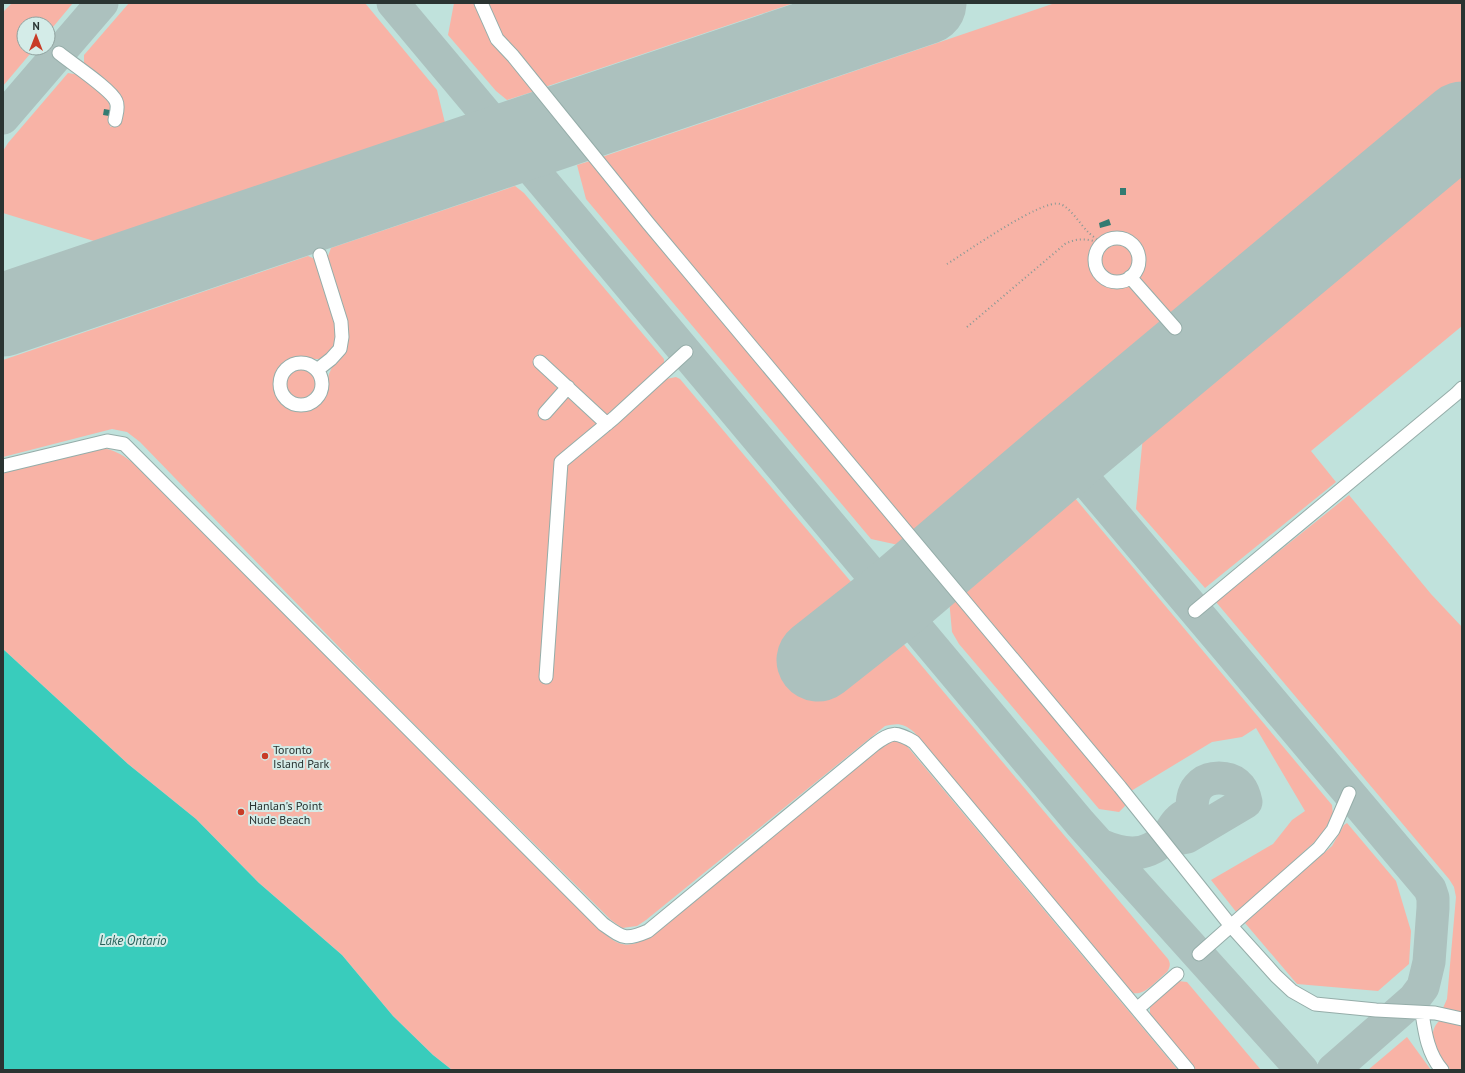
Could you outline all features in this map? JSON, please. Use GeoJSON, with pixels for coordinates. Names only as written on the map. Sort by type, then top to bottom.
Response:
{"type":"FeatureCollection","features":[{"type":"Feature","properties":{"kind":"lane"},"geometry":{"type":"LineString","coordinates":[[481,3],[497,39],[513,56],[648,223],[1120,787],[1231,926],[1276,976],[1292,991],[1315,1004],[1376,1010],[1435,1013],[1462,1019]]}},
{"type":"Feature","properties":{"kind":"lane"},"geometry":{"type":"LineString","coordinates":[[59,53],[112,96],[116,101],[117,107],[115,120]]}},
{"type":"Feature","properties":{"kind":"lane"},"geometry":{"type":"LineString","coordinates":[[1115,238],[1122,239],[1134,246],[1137,252],[1138,266],[1130,277],[1123,281],[1116,282],[1109,280],[1098,271],[1095,264],[1095,257],[1102,244],[1115,238]]}},
{"type":"Feature","properties":{"kind":"lane"},"geometry":{"type":"LineString","coordinates":[[317,370],[331,359],[340,349],[342,337],[341,322],[320,255]]}},
{"type":"Feature","properties":{"kind":"lane"},"geometry":{"type":"LineString","coordinates":[[1130,277],[1175,328]]}},
{"type":"Feature","properties":{"kind":"lane"},"geometry":{"type":"LineString","coordinates":[[546,677],[561,462],[607,424],[686,352]]}},
{"type":"Feature","properties":{"kind":"lane"},"geometry":{"type":"LineString","coordinates":[[540,362],[607,424]]}},
{"type":"Feature","properties":{"kind":"lane"},"geometry":{"type":"LineString","coordinates":[[545,413],[568,387]]}},
{"type":"Feature","properties":{"kind":"lane"},"geometry":{"type":"LineString","coordinates":[[1195,611],[1462,388]]}},
{"type":"Feature","properties":{"kind":"lane"},"geometry":{"type":"LineString","coordinates":[[3,466],[107,441],[124,444],[603,924],[619,935],[632,938],[648,931],[874,744],[888,735],[901,734],[914,742],[1188,1070]]}},
{"type":"Feature","properties":{"kind":"lane"},"geometry":{"type":"LineString","coordinates":[[1199,954],[1319,848],[1333,830],[1349,793]]}},
{"type":"Feature","properties":{"kind":"lane"},"geometry":{"type":"LineString","coordinates":[[1137,1009],[1177,974]]}},
{"type":"Feature","properties":{"kind":"lane"},"geometry":{"type":"LineString","coordinates":[[1422,1013],[1426,1041],[1434,1062],[1442,1070]]}},
{"type":"Feature","properties":{"kind":"path"},"geometry":{"type":"LineString","coordinates":[[947,264],[1005,226],[1041,207],[1056,203],[1062,204],[1088,232],[1102,244]]}},
{"type":"Feature","properties":{"kind":"path"},"geometry":{"type":"LineString","coordinates":[[966,327],[1065,244],[1078,239],[1087,239],[1102,244]]}},
{"type":"Feature","properties":{"kind":"shaded area"},"geometry":{"type":"Polygon","coordinates":[[[3,3],[1462,3],[1462,1070],[1164,1070],[626,971],[3,486],[3,3]]]}},
{"type":"Feature","properties":{"kind":"shaded area"},"geometry":{"type":"Polygon","coordinates":[[[12,3],[73,3],[56,23],[56,16],[16,16],[16,56],[28,56],[3,86],[3,12],[12,3]]]}},
{"type":"Feature","properties":{"kind":"shaded area"},"geometry":{"type":"Polygon","coordinates":[[[129,3],[365,3],[437,90],[445,123],[94,241],[3,213],[3,151],[8,143],[68,73],[80,75],[107,98],[110,108],[110,127],[117,124],[121,114],[85,67],[84,55],[129,3]]]}},
{"type":"Feature","properties":{"kind":"shaded area"},"geometry":{"type":"Polygon","coordinates":[[[454,3],[475,3],[535,91],[507,100],[496,91],[448,35],[454,3]]]}},
{"type":"Feature","properties":{"kind":"shaded area"},"geometry":{"type":"Polygon","coordinates":[[[485,3],[794,3],[545,87],[502,37],[485,3]]]}},
{"type":"Feature","properties":{"kind":"shaded area"},"geometry":{"type":"Polygon","coordinates":[[[1055,3],[1462,3],[1462,86],[927,536],[919,538],[599,158],[1055,3]]]}},
{"type":"Feature","properties":{"kind":"shaded area"},"geometry":{"type":"Polygon","coordinates":[[[1462,158],[1462,326],[1311,451],[1336,482],[1205,588],[1136,509],[1144,425],[1462,158]]]}},
{"type":"Feature","properties":{"kind":"shaded area"},"geometry":{"type":"Polygon","coordinates":[[[590,161],[912,548],[871,539],[586,199],[577,165],[590,161]]]}},
{"type":"Feature","properties":{"kind":"shaded area"},"geometry":{"type":"Polygon","coordinates":[[[515,186],[524,193],[664,359],[664,365],[659,373],[666,379],[676,377],[680,379],[857,589],[858,592],[798,642],[835,685],[895,634],[1168,959],[1170,966],[1167,972],[1147,990],[1133,993],[914,732],[900,724],[885,726],[646,920],[637,926],[622,928],[611,920],[402,712],[140,442],[127,432],[112,429],[3,457],[3,360],[308,256],[315,259],[337,320],[337,344],[322,359],[297,359],[287,363],[280,369],[276,378],[276,390],[281,401],[289,408],[300,410],[311,409],[319,403],[324,396],[329,374],[347,343],[348,330],[346,317],[327,259],[331,248],[515,186]]]}},
{"type":"Feature","properties":{"kind":"shaded area"},"geometry":{"type":"Polygon","coordinates":[[[298,369],[304,369],[314,376],[317,385],[316,391],[310,398],[304,401],[298,401],[288,394],[285,388],[285,382],[292,372],[298,369]]]}},
{"type":"Feature","properties":{"kind":"shaded area","name":"Toronto Island Park"},"geometry":{"type":"Polygon","coordinates":[[[100,448],[117,452],[132,462],[599,929],[616,942],[626,945],[646,939],[884,743],[898,741],[906,745],[1178,1070],[452,1070],[433,1055],[393,1016],[342,955],[259,883],[196,819],[128,764],[3,649],[3,471],[100,448]]]}},
{"type":"Feature","properties":{"kind":"shaded area"},"geometry":{"type":"Polygon","coordinates":[[[1069,491],[1332,805],[1333,815],[1321,836],[1237,913],[1211,880],[1273,844],[1292,820],[1305,811],[1256,728],[1242,737],[1212,742],[1131,791],[962,589],[961,581],[1069,491]]]}},
{"type":"Feature","properties":{"kind":"shaded area"},"geometry":{"type":"Polygon","coordinates":[[[1349,495],[1431,594],[1462,627],[1462,1013],[1453,1012],[1443,1008],[1447,999],[1456,897],[1454,887],[1449,879],[1216,602],[1349,495]]]}},
{"type":"Feature","properties":{"kind":"shaded area"},"geometry":{"type":"Polygon","coordinates":[[[951,592],[1126,801],[1125,806],[1119,812],[1099,809],[959,644],[952,632],[949,599],[951,592]]]}},
{"type":"Feature","properties":{"kind":"shaded area"},"geometry":{"type":"Polygon","coordinates":[[[1347,823],[1396,881],[1411,931],[1409,964],[1378,991],[1297,984],[1245,923],[1332,846],[1344,825],[1347,823]]]}},
{"type":"Feature","properties":{"kind":"shaded area"},"geometry":{"type":"Polygon","coordinates":[[[1178,981],[1187,982],[1261,1070],[1196,1070],[1150,1014],[1150,1006],[1178,981]]]}},
{"type":"Feature","properties":{"kind":"shaded area"},"geometry":{"type":"Polygon","coordinates":[[[1439,1021],[1462,1025],[1462,1070],[1450,1069],[1437,1053],[1434,1046],[1433,1033],[1439,1021]]]}},
{"type":"Feature","properties":{"kind":"shaded area"},"geometry":{"type":"Polygon","coordinates":[[[1407,1037],[1431,1070],[1368,1070],[1407,1037]]]}},
{"type":"Feature","properties":{"kind":"water","name":"Lake Ontario"},"geometry":{"type":"Polygon","coordinates":[[[3,649],[128,764],[196,819],[259,883],[342,955],[393,1016],[433,1055],[452,1070],[3,1070],[3,649]]]}},
{"type":"Feature","properties":{"kind":"building"},"geometry":{"type":"Polygon","coordinates":[[[104,109],[110,110],[109,116],[103,115],[104,109]]]}},
{"type":"Feature","properties":{"kind":"building"},"geometry":{"type":"Polygon","coordinates":[[[1120,188],[1126,188],[1126,195],[1120,195],[1120,188]]]}},
{"type":"Feature","properties":{"kind":"building"},"geometry":{"type":"Polygon","coordinates":[[[1109,219],[1111,225],[1100,228],[1099,223],[1109,219]]]}},
{"type":"Feature","properties":{"kind":"taxiway"},"geometry":{"type":"LineString","coordinates":[[3,118],[102,3]]}},
{"type":"Feature","properties":{"kind":"taxiway"},"geometry":{"type":"LineString","coordinates":[[393,3],[1080,823],[1302,1070]]}},
{"type":"Feature","properties":{"kind":"taxiway"},"geometry":{"type":"LineString","coordinates":[[3,292],[24,299],[61,295]]}},
{"type":"Feature","properties":{"kind":"taxiway"},"geometry":{"type":"LineString","coordinates":[[1064,455],[1430,889],[1433,898],[1433,908],[1429,962],[1423,987],[1414,999],[1333,1070]]}},
{"type":"Feature","properties":{"kind":"taxiway"},"geometry":{"type":"LineString","coordinates":[[1100,845],[1125,853],[1149,850],[1156,846],[1164,840],[1180,819],[1192,812],[1193,796],[1202,783],[1207,780],[1219,778],[1231,780],[1240,787],[1246,802],[1187,837],[1161,842]]}},
{"type":"Feature","properties":{"kind":"runway"},"geometry":{"type":"LineString","coordinates":[[3,315],[925,3]]}},
{"type":"Feature","properties":{"kind":"runway"},"geometry":{"type":"LineString","coordinates":[[818,660],[894,600],[1064,455],[1462,123]]}},
{"type":"Feature","properties":{"kind":"place","name":"Toronto Island Park"},"geometry":{"type":"Point","coordinates":[265,756]}},
{"type":"Feature","properties":{"kind":"place","name":"Hanlan's Point Nude Beach"},"geometry":{"type":"Point","coordinates":[241,812]}}]}
